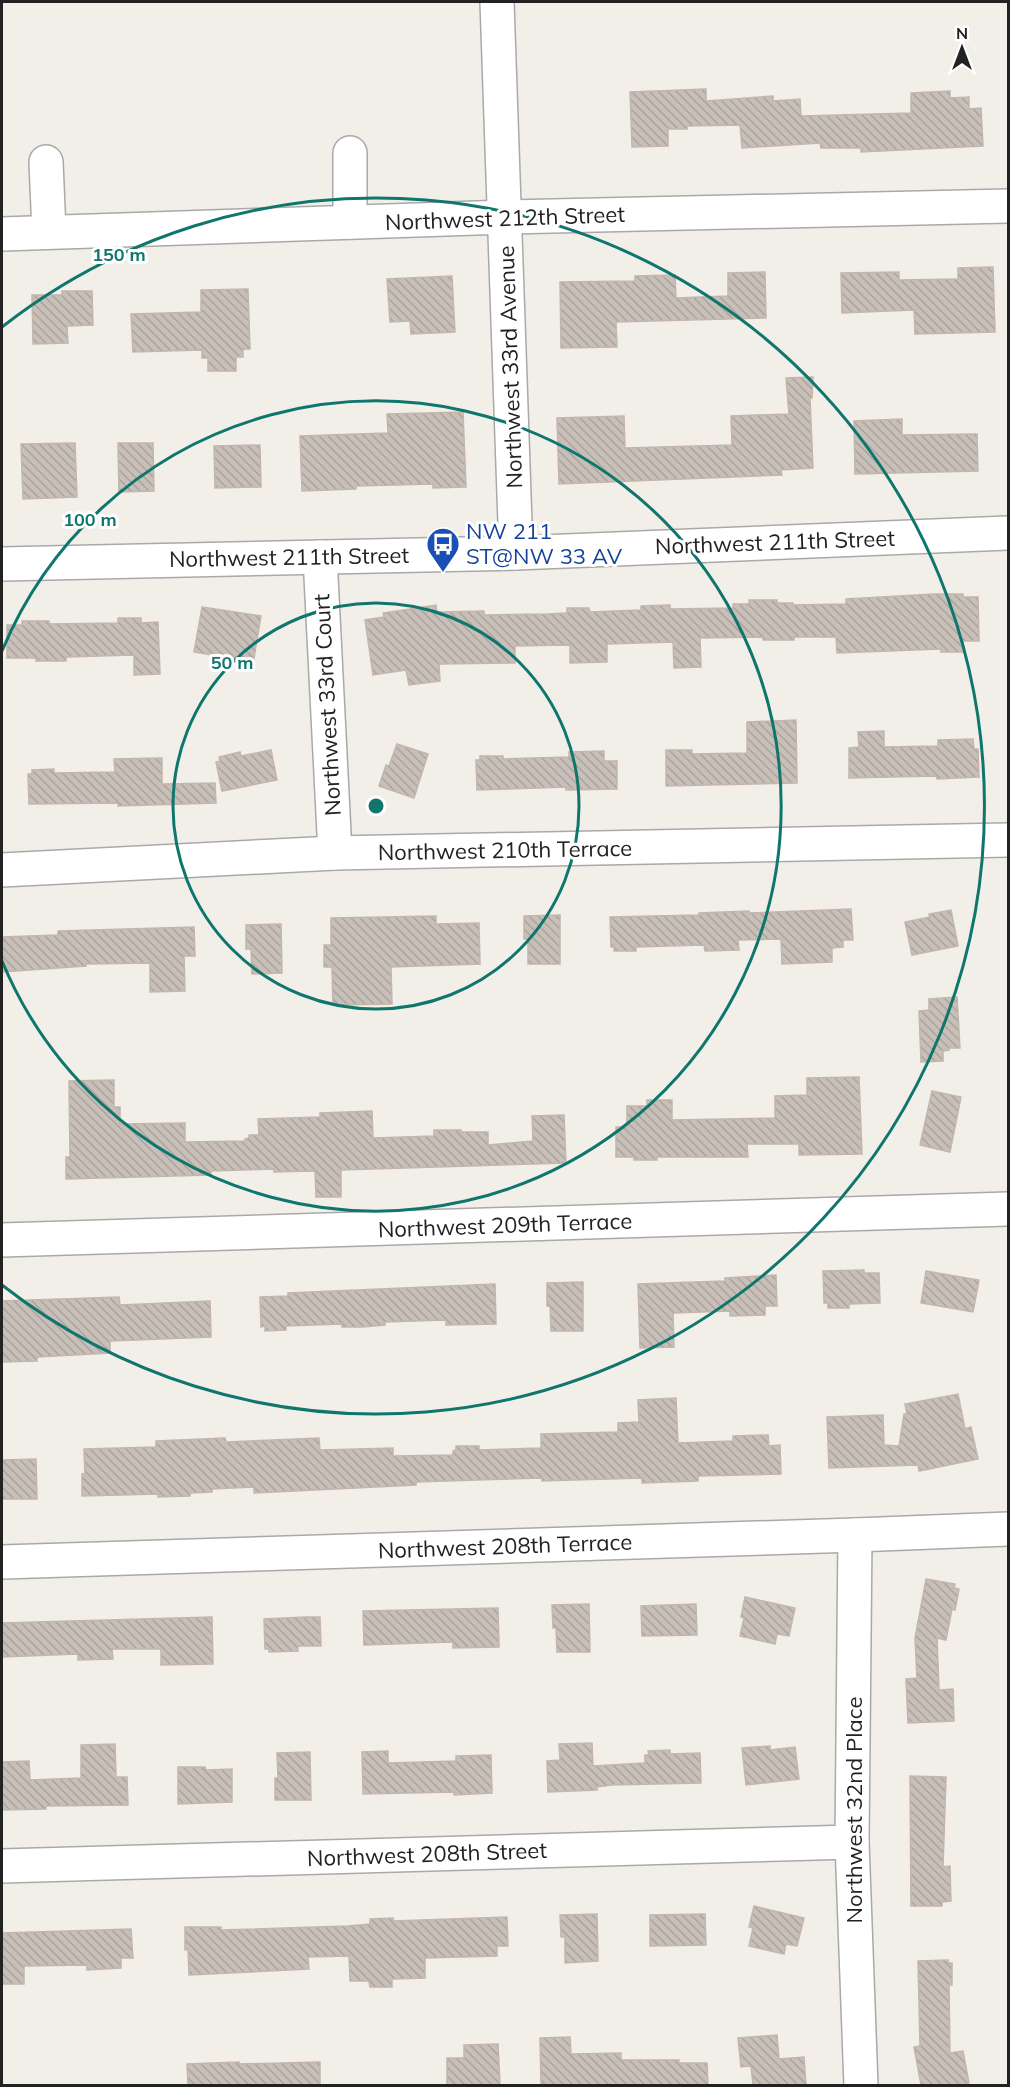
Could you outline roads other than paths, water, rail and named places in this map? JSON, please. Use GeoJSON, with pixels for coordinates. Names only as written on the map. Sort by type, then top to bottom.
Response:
{"type":"FeatureCollection","features":[{"type":"Feature","properties":{"kind":"street","name":"Northwest 33rd Avenue"},"geometry":{"type":"LineString","coordinates":[[497,2],[516,553]]}},
{"type":"Feature","properties":{"kind":"street"},"geometry":{"type":"LineString","coordinates":[[350,153],[350,222]]}},
{"type":"Feature","properties":{"kind":"street"},"geometry":{"type":"LineString","coordinates":[[46,162],[50,232]]}},
{"type":"Feature","properties":{"kind":"street","name":"Northwest 212th Street"},"geometry":{"type":"LineString","coordinates":[[2,234],[506,217],[1008,206]]}},
{"type":"Feature","properties":{"kind":"street","name":"Northwest 211th Street"},"geometry":{"type":"LineString","coordinates":[[2,564],[516,553],[1008,533]]}},
{"type":"Feature","properties":{"kind":"street","name":"Northwest 33rd Court"},"geometry":{"type":"LineString","coordinates":[[320,557],[335,853]]}},
{"type":"Feature","properties":{"kind":"street","name":"Northwest 210th Terrace"},"geometry":{"type":"LineString","coordinates":[[2,870],[335,853],[1008,840]]}},
{"type":"Feature","properties":{"kind":"street","name":"Northwest 209th Terrace"},"geometry":{"type":"LineString","coordinates":[[2,1240],[1008,1209]]}},
{"type":"Feature","properties":{"kind":"street","name":"Northwest 208th Terrace"},"geometry":{"type":"LineString","coordinates":[[2,1562],[1008,1529]]}},
{"type":"Feature","properties":{"kind":"street","name":"Northwest 32nd Place"},"geometry":{"type":"LineString","coordinates":[[855,1535],[852,1842],[861,2085]]}},
{"type":"Feature","properties":{"kind":"street","name":"Northwest 208th Street"},"geometry":{"type":"LineString","coordinates":[[2,1866],[852,1842]]}},
{"type":"Feature","properties":{"kind":"place","name":"NW 211 ST@NW 33 AV"},"geometry":{"type":"Point","coordinates":[443,573]}}]}
